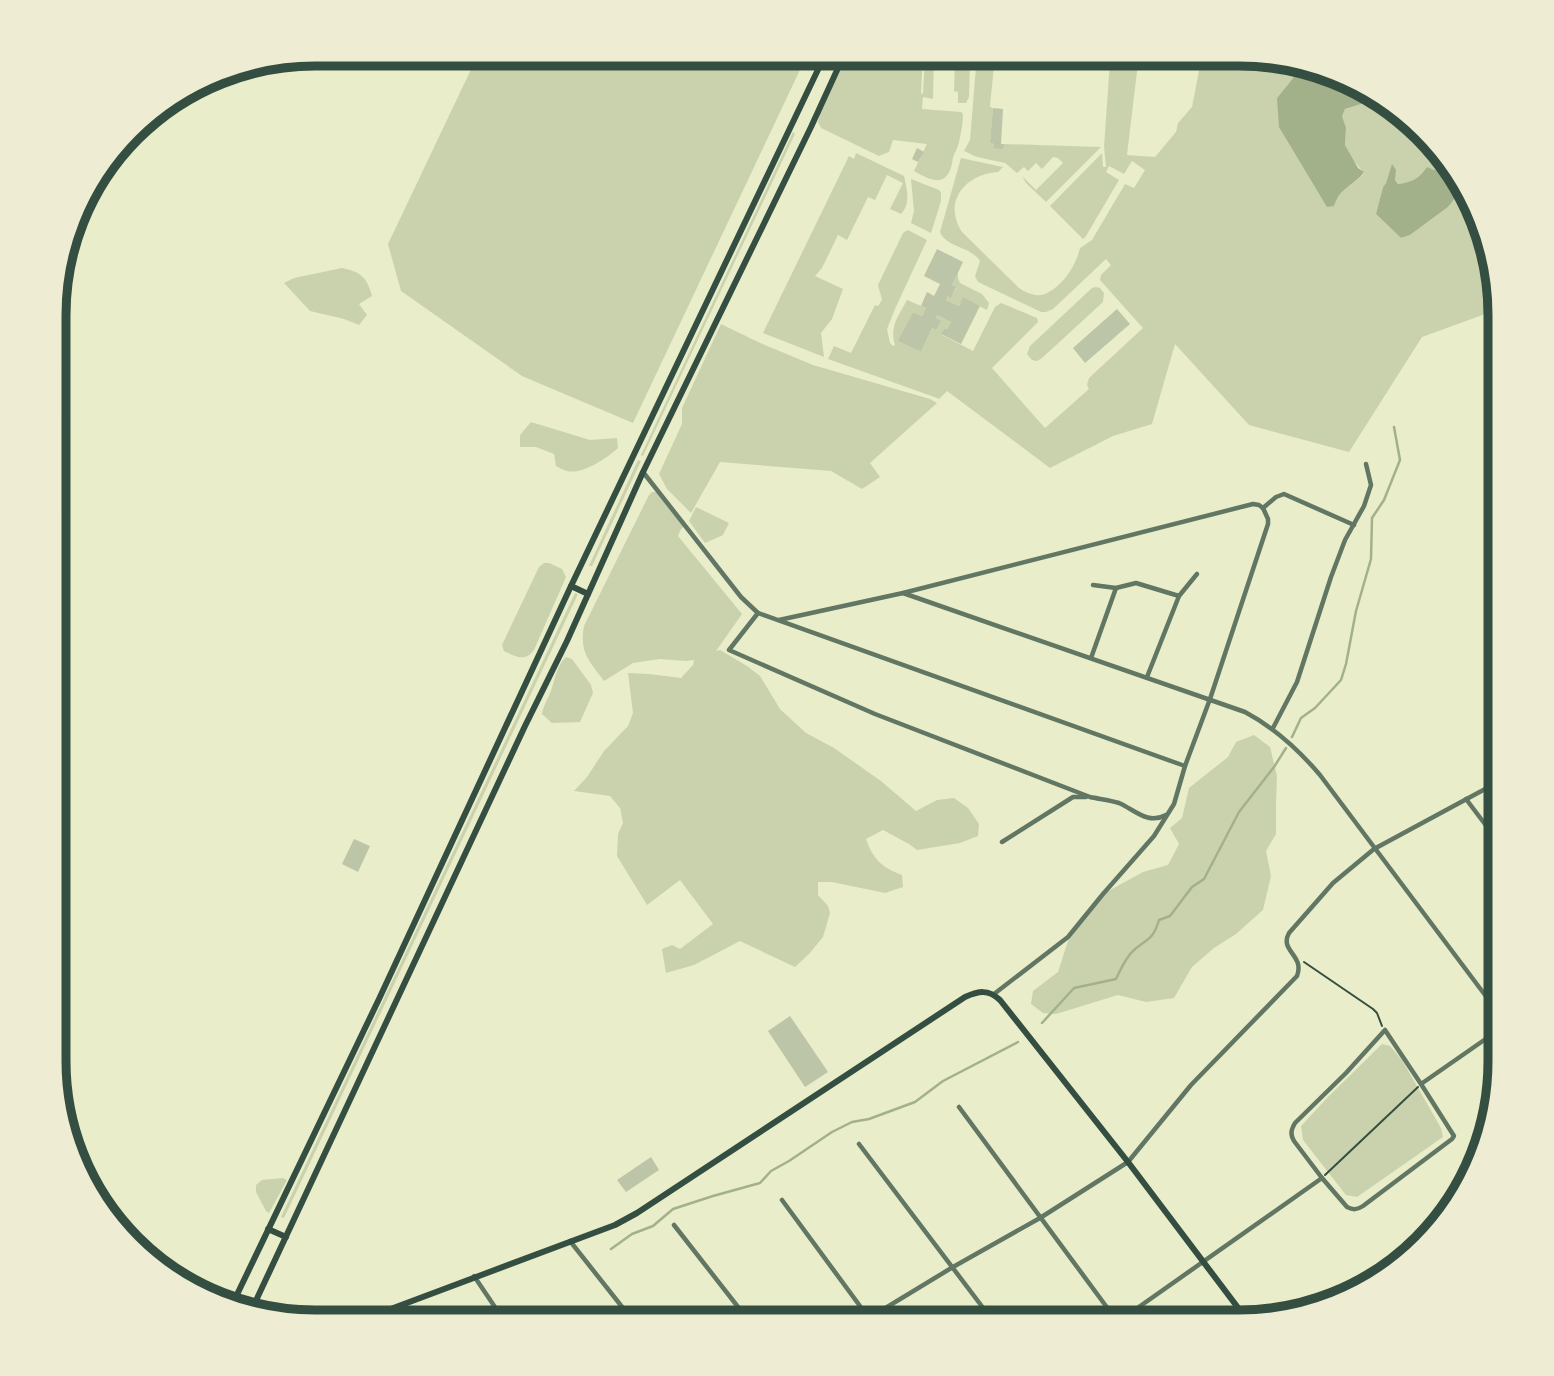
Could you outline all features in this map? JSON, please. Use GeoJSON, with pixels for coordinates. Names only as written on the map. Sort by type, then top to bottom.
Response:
{"type":"FeatureCollection","features":[{"type":"Feature","properties":{"kind":"main road"},"geometry":{"type":"LineString","coordinates":[[236,1296],[820,67]]}},
{"type":"Feature","properties":{"kind":"main road"},"geometry":{"type":"LineString","coordinates":[[255,1302],[567,641],[643,472],[839,67]]}},
{"type":"Feature","properties":{"kind":"main road"},"geometry":{"type":"LineString","coordinates":[[571,586],[588,594]]}},
{"type":"Feature","properties":{"kind":"main road"},"geometry":{"type":"LineString","coordinates":[[387,1310],[615,1225],[965,997],[986,991],[994,994],[1009,1011],[1239,1309]]}},
{"type":"Feature","properties":{"kind":"main road"},"geometry":{"type":"LineString","coordinates":[[268,1229],[286,1237]]}},
{"type":"Feature","properties":{"kind":"street"},"geometry":{"type":"LineString","coordinates":[[1273,728],[1297,682],[1345,540],[1364,506],[1371,485],[1366,464]]}},
{"type":"Feature","properties":{"kind":"street"},"geometry":{"type":"LineString","coordinates":[[643,472],[743,599],[758,613],[1185,766]]}},
{"type":"Feature","properties":{"kind":"street"},"geometry":{"type":"LineString","coordinates":[[1264,508],[1283,494],[1354,525]]}},
{"type":"Feature","properties":{"kind":"street"},"geometry":{"type":"LineString","coordinates":[[776,620],[903,593],[1253,504],[1264,508],[1268,524],[1174,804],[1154,836],[1068,937],[994,994]]}},
{"type":"Feature","properties":{"kind":"street"},"geometry":{"type":"LineString","coordinates":[[1147,677],[1179,596],[1196,574]]}},
{"type":"Feature","properties":{"kind":"street"},"geometry":{"type":"LineString","coordinates":[[1093,585],[1116,588],[1136,583],[1179,596]]}},
{"type":"Feature","properties":{"kind":"street"},"geometry":{"type":"LineString","coordinates":[[1091,658],[1116,588]]}},
{"type":"Feature","properties":{"kind":"street"},"geometry":{"type":"LineString","coordinates":[[903,593],[1210,699],[1245,712],[1273,728],[1300,752],[1320,775],[1488,999]]}},
{"type":"Feature","properties":{"kind":"street"},"geometry":{"type":"LineString","coordinates":[[758,613],[729,650],[875,714],[1090,797],[1118,803],[1145,818],[1159,819],[1167,814]]}},
{"type":"Feature","properties":{"kind":"street"},"geometry":{"type":"LineString","coordinates":[[885,1309],[953,1267],[1041,1218],[1128,1162],[1191,1085],[1297,976],[1300,969],[1298,962],[1286,944],[1286,939],[1333,883],[1374,849],[1488,787]]}},
{"type":"Feature","properties":{"kind":"street"},"geometry":{"type":"LineString","coordinates":[[1002,842],[1073,797],[1090,797]]}},
{"type":"Feature","properties":{"kind":"street"},"geometry":{"type":"LineString","coordinates":[[1466,799],[1488,828]]}},
{"type":"Feature","properties":{"kind":"street"},"geometry":{"type":"LineString","coordinates":[[1385,1030],[1421,1084],[1454,1136],[1358,1209],[1348,1207],[1294,1142],[1291,1135],[1296,1123],[1385,1030]]}},
{"type":"Feature","properties":{"kind":"street"},"geometry":{"type":"LineString","coordinates":[[1421,1084],[1488,1037]]}},
{"type":"Feature","properties":{"kind":"street"},"geometry":{"type":"LineString","coordinates":[[959,1107],[1109,1309]]}},
{"type":"Feature","properties":{"kind":"street"},"geometry":{"type":"LineString","coordinates":[[859,1144],[984,1309]]}},
{"type":"Feature","properties":{"kind":"street"},"geometry":{"type":"LineString","coordinates":[[1136,1309],[1322,1178]]}},
{"type":"Feature","properties":{"kind":"street"},"geometry":{"type":"LineString","coordinates":[[782,1200],[860,1309]]}},
{"type":"Feature","properties":{"kind":"street"},"geometry":{"type":"LineString","coordinates":[[674,1225],[740,1310]]}},
{"type":"Feature","properties":{"kind":"street"},"geometry":{"type":"LineString","coordinates":[[570,1241],[624,1310]]}},
{"type":"Feature","properties":{"kind":"street"},"geometry":{"type":"LineString","coordinates":[[474,1276],[497,1310]]}},
{"type":"Feature","properties":{"kind":"path"},"geometry":{"type":"LineString","coordinates":[[1306,963],[1373,1009],[1385,1030]]}},
{"type":"Feature","properties":{"kind":"path"},"geometry":{"type":"LineString","coordinates":[[1322,1178],[1421,1084]]}},
{"type":"Feature","properties":{"kind":"shaded area"},"geometry":{"type":"Polygon","coordinates":[[[473,66],[802,67],[633,423],[522,376],[401,291],[388,244],[473,66]]]}},
{"type":"Feature","properties":{"kind":"shaded area"},"geometry":{"type":"Polygon","coordinates":[[[842,67],[922,67],[923,94],[924,67],[934,67],[933,99],[923,97],[922,109],[963,114],[962,128],[951,167],[945,178],[935,180],[914,171],[927,144],[893,140],[889,152],[879,156],[821,128],[818,122],[842,67]]]}},
{"type":"Feature","properties":{"kind":"shaded area"},"geometry":{"type":"Polygon","coordinates":[[[955,67],[970,67],[969,97],[966,103],[958,103],[958,92],[954,91],[955,67]]]}},
{"type":"Feature","properties":{"kind":"shaded area"},"geometry":{"type":"Polygon","coordinates":[[[976,67],[994,67],[990,106],[993,109],[990,143],[994,144],[993,148],[1004,144],[1101,147],[1046,202],[1022,176],[1036,190],[1063,163],[1058,158],[1053,157],[1042,169],[1036,163],[1028,171],[1024,167],[1017,173],[1005,163],[977,157],[964,151],[970,140],[976,67]]]}},
{"type":"Feature","properties":{"kind":"shaded area"},"geometry":{"type":"Polygon","coordinates":[[[1110,67],[1138,67],[1127,155],[1155,157],[1192,107],[1200,67],[1255,67],[1297,73],[1277,98],[1334,206],[1340,194],[1364,173],[1345,145],[1346,128],[1341,116],[1345,109],[1367,102],[1403,128],[1440,169],[1411,182],[1398,184],[1392,165],[1376,214],[1401,238],[1410,235],[1448,207],[1457,196],[1469,220],[1479,251],[1487,313],[1422,337],[1349,452],[1249,425],[1175,344],[1152,424],[1113,436],[1050,468],[947,391],[939,399],[828,359],[834,346],[851,353],[875,305],[878,306],[882,300],[878,285],[903,233],[908,230],[927,240],[887,329],[890,343],[895,345],[894,327],[907,300],[926,308],[922,316],[913,312],[899,341],[921,352],[932,328],[936,330],[940,321],[936,318],[937,315],[951,322],[942,335],[973,351],[995,307],[1001,303],[1037,318],[1038,322],[992,368],[1045,428],[1089,389],[1089,378],[1143,328],[1100,280],[1101,275],[1111,265],[1106,259],[1053,309],[1041,312],[978,282],[975,276],[980,261],[971,252],[948,241],[940,232],[961,158],[1003,167],[998,172],[976,178],[960,191],[956,200],[956,221],[962,232],[1019,288],[1032,294],[1048,293],[1061,283],[1071,270],[1080,248],[1092,240],[1125,184],[1134,188],[1145,170],[1132,161],[1124,174],[1109,166],[1106,172],[1119,180],[1083,239],[1050,206],[1102,153],[1103,167],[1106,167],[1104,147],[1110,67]]]}},
{"type":"Feature","properties":{"kind":"shaded area"},"geometry":{"type":"Polygon","coordinates":[[[1297,73],[1334,85],[1367,102],[1345,109],[1342,116],[1346,128],[1345,145],[1358,168],[1364,172],[1340,194],[1334,206],[1327,207],[1279,127],[1277,98],[1297,73]]]}},
{"type":"Feature","properties":{"kind":"shaded area"},"geometry":{"type":"Polygon","coordinates":[[[793,132],[795,134],[643,456],[641,455],[793,132]]]}},
{"type":"Feature","properties":{"kind":"shaded area"},"geometry":{"type":"Polygon","coordinates":[[[856,153],[904,176],[907,201],[901,214],[890,209],[903,183],[887,175],[875,200],[868,197],[847,240],[838,235],[822,268],[815,276],[843,289],[832,319],[821,333],[824,357],[763,333],[849,156],[854,159],[856,153]]]}},
{"type":"Feature","properties":{"kind":"shaded area"},"geometry":{"type":"Polygon","coordinates":[[[1392,164],[1396,170],[1395,180],[1398,184],[1418,177],[1427,167],[1434,170],[1439,168],[1457,196],[1448,207],[1410,235],[1401,238],[1376,214],[1392,164]]]}},
{"type":"Feature","properties":{"kind":"shaded area"},"geometry":{"type":"Polygon","coordinates":[[[911,179],[941,193],[931,233],[911,223],[914,211],[911,179]]]}},
{"type":"Feature","properties":{"kind":"shaded area"},"geometry":{"type":"Polygon","coordinates":[[[342,268],[362,276],[372,296],[359,304],[367,315],[359,325],[310,311],[284,283],[294,278],[342,268]]]}},
{"type":"Feature","properties":{"kind":"shaded area"},"geometry":{"type":"Polygon","coordinates":[[[958,272],[960,283],[982,294],[989,303],[987,310],[963,298],[959,306],[946,300],[956,288],[952,285],[958,272]]]}},
{"type":"Feature","properties":{"kind":"shaded area"},"geometry":{"type":"Polygon","coordinates":[[[1096,287],[1104,293],[1103,302],[1042,358],[1032,360],[1027,354],[1030,346],[1096,287]]]}},
{"type":"Feature","properties":{"kind":"shaded area"},"geometry":{"type":"Polygon","coordinates":[[[721,324],[813,365],[937,403],[870,463],[880,477],[862,489],[831,471],[720,462],[691,513],[667,489],[659,474],[682,424],[682,408],[721,324]]]}},
{"type":"Feature","properties":{"kind":"shaded area"},"geometry":{"type":"Polygon","coordinates":[[[531,422],[590,440],[617,438],[618,448],[587,468],[566,471],[556,466],[554,454],[536,447],[520,447],[520,435],[531,422]]]}},
{"type":"Feature","properties":{"kind":"shaded area"},"geometry":{"type":"Polygon","coordinates":[[[638,460],[641,461],[592,566],[589,566],[638,460]]]}},
{"type":"Feature","properties":{"kind":"shaded area"},"geometry":{"type":"Polygon","coordinates":[[[652,492],[658,492],[685,526],[678,536],[742,614],[716,651],[720,650],[760,676],[780,709],[806,733],[834,748],[881,781],[916,811],[937,800],[954,798],[968,808],[979,824],[978,836],[960,843],[917,850],[883,830],[866,839],[879,862],[902,875],[903,887],[885,893],[832,882],[818,882],[818,895],[828,906],[830,913],[823,937],[795,967],[740,941],[694,965],[666,973],[662,949],[672,945],[680,949],[713,924],[680,880],[647,905],[617,856],[618,834],[623,823],[620,808],[610,796],[574,791],[604,751],[628,726],[633,713],[628,673],[681,678],[693,665],[694,660],[660,659],[633,663],[604,681],[584,650],[584,626],[652,492]]]}},
{"type":"Feature","properties":{"kind":"shaded area"},"geometry":{"type":"Polygon","coordinates":[[[696,507],[729,523],[723,535],[705,543],[689,521],[696,507]]]}},
{"type":"Feature","properties":{"kind":"shaded area"},"geometry":{"type":"Polygon","coordinates":[[[544,563],[562,569],[566,577],[534,650],[524,657],[516,656],[504,651],[502,645],[539,567],[544,563]]]}},
{"type":"Feature","properties":{"kind":"shaded area"},"geometry":{"type":"Polygon","coordinates":[[[575,593],[578,594],[284,1218],[281,1217],[575,593]]]}},
{"type":"Feature","properties":{"kind":"shaded area"},"geometry":{"type":"Polygon","coordinates":[[[566,657],[572,659],[591,685],[593,693],[580,722],[552,723],[542,711],[557,670],[566,657]]]}},
{"type":"Feature","properties":{"kind":"shaded area"},"geometry":{"type":"Polygon","coordinates":[[[1254,735],[1270,747],[1277,776],[1276,834],[1266,851],[1271,876],[1263,910],[1192,967],[1174,998],[1146,1002],[1118,995],[1056,1014],[1043,1013],[1031,1004],[1033,991],[1058,972],[1068,941],[1103,894],[1143,872],[1168,865],[1179,844],[1170,828],[1182,818],[1189,788],[1228,757],[1236,742],[1254,735]]]}},
{"type":"Feature","properties":{"kind":"shaded area"},"geometry":{"type":"Polygon","coordinates":[[[1382,1044],[1390,1046],[1402,1060],[1441,1128],[1443,1137],[1357,1197],[1346,1195],[1303,1140],[1301,1126],[1382,1044]]]}},
{"type":"Feature","properties":{"kind":"shaded area"},"geometry":{"type":"Polygon","coordinates":[[[262,1180],[287,1180],[269,1213],[256,1192],[256,1185],[262,1180]]]}},
{"type":"Feature","properties":{"kind":"building"},"geometry":{"type":"Polygon","coordinates":[[[993,108],[1003,109],[1003,149],[993,148],[994,144],[990,143],[993,108]]]}},
{"type":"Feature","properties":{"kind":"building"},"geometry":{"type":"Polygon","coordinates":[[[917,148],[924,152],[918,162],[912,159],[917,148]]]}},
{"type":"Feature","properties":{"kind":"building"},"geometry":{"type":"Polygon","coordinates":[[[937,249],[963,262],[952,285],[956,287],[951,298],[948,296],[946,300],[959,306],[963,297],[980,306],[961,344],[941,334],[951,322],[937,315],[936,318],[941,321],[936,330],[932,328],[921,352],[898,341],[913,312],[922,316],[926,308],[921,306],[927,292],[934,296],[940,284],[924,276],[937,249]]]}},
{"type":"Feature","properties":{"kind":"building"},"geometry":{"type":"Polygon","coordinates":[[[1117,309],[1130,324],[1085,363],[1073,348],[1117,309]]]}},
{"type":"Feature","properties":{"kind":"building"},"geometry":{"type":"Polygon","coordinates":[[[354,839],[370,846],[358,872],[342,864],[354,839]]]}},
{"type":"Feature","properties":{"kind":"building"},"geometry":{"type":"Polygon","coordinates":[[[790,1016],[828,1072],[805,1087],[768,1031],[790,1016]]]}},
{"type":"Feature","properties":{"kind":"building"},"geometry":{"type":"Polygon","coordinates":[[[651,1157],[659,1170],[626,1192],[617,1180],[651,1157]]]}},
{"type":"Feature","properties":{"kind":"waterway"},"geometry":{"type":"LineString","coordinates":[[1292,737],[1301,718],[1315,708],[1341,680],[1371,559],[1372,518],[1384,500],[1400,460],[1394,427]]}},
{"type":"Feature","properties":{"kind":"waterway"},"geometry":{"type":"LineString","coordinates":[[1042,1023],[1074,988],[1116,979],[1128,957],[1152,935],[1159,920],[1170,916],[1192,887],[1204,879],[1239,812],[1286,748]]}},
{"type":"Feature","properties":{"kind":"waterway"},"geometry":{"type":"LineString","coordinates":[[611,1249],[632,1234],[653,1226],[673,1209],[760,1183],[771,1171],[832,1132],[852,1122],[869,1119],[915,1102],[943,1081],[1018,1042]]}}]}
